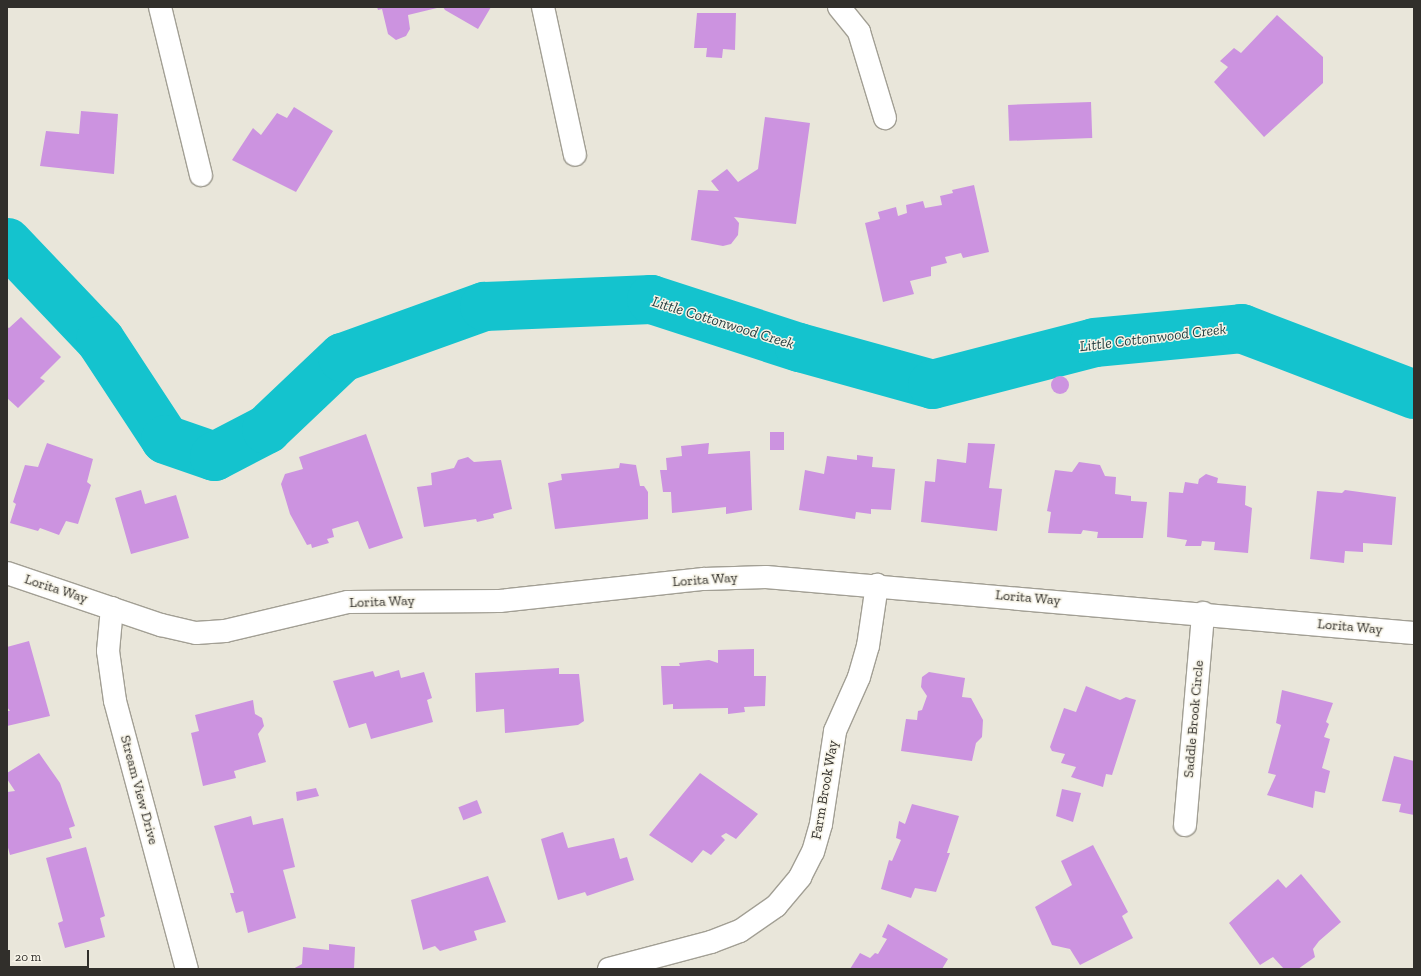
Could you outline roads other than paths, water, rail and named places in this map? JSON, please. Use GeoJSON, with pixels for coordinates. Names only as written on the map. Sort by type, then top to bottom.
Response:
{"type":"FeatureCollection","features":[{"type":"Feature","properties":{"kind":"street"},"geometry":{"type":"LineString","coordinates":[[160,7],[201,175]]}},
{"type":"Feature","properties":{"kind":"street"},"geometry":{"type":"LineString","coordinates":[[543,7],[575,155]]}},
{"type":"Feature","properties":{"kind":"street"},"geometry":{"type":"LineString","coordinates":[[839,7],[859,32],[885,118]]}},
{"type":"Feature","properties":{"kind":"street","name":"Lorita Way"},"geometry":{"type":"LineString","coordinates":[[7,573],[161,625],[196,633],[225,631],[348,602],[500,601],[704,579],[766,577],[1203,613],[1414,633]]}},
{"type":"Feature","properties":{"kind":"street","name":"Farm Brook Way"},"geometry":{"type":"LineString","coordinates":[[609,969],[711,942],[740,931],[776,906],[800,877],[813,852],[821,824],[835,731],[860,677],[868,646],[877,585]]}},
{"type":"Feature","properties":{"kind":"street","name":"Stream View Drive"},"geometry":{"type":"LineString","coordinates":[[112,608],[108,651],[115,701],[186,969]]}},
{"type":"Feature","properties":{"kind":"street","name":"Saddle Brook Circle"},"geometry":{"type":"LineString","coordinates":[[1185,825],[1203,613]]}},
{"type":"Feature","properties":{"kind":"waterway","name":"Little Cottonwood Creek"},"geometry":{"type":"LineString","coordinates":[[7,242],[100,340],[165,439],[214,456],[266,429],[342,357],[484,306],[651,299],[799,347],[932,384],[1094,342],[1241,328],[1414,394]]}}]}
